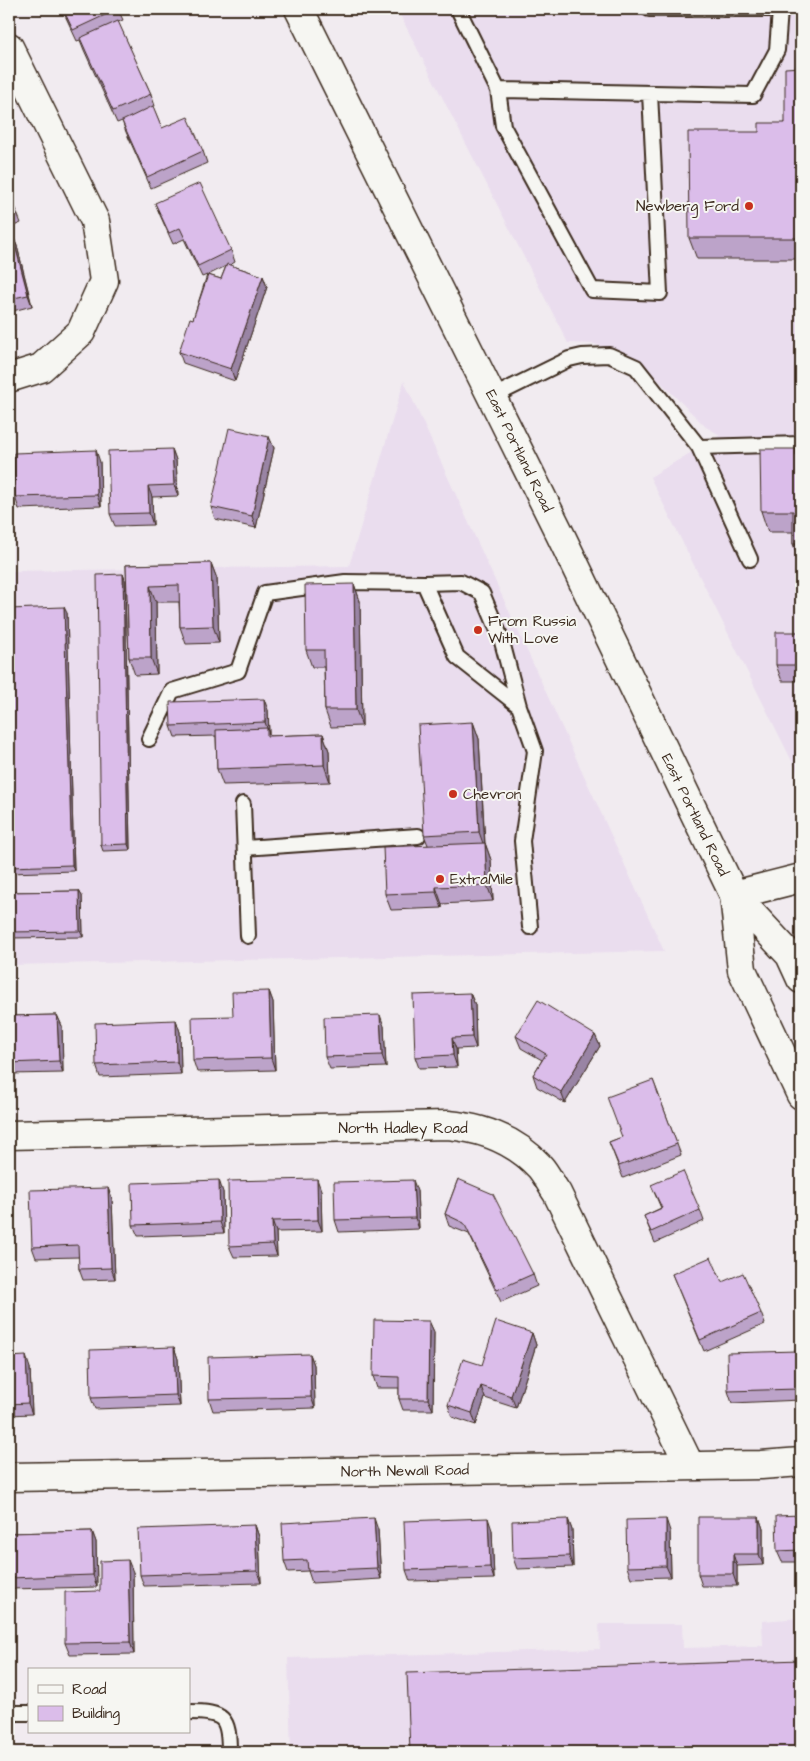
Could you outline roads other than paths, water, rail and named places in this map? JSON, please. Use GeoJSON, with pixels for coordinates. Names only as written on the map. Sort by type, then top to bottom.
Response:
{"type":"FeatureCollection","features":[{"type":"Feature","properties":{"kind":"main road","name":"East Portland Road"},"geometry":{"type":"LineString","coordinates":[[299,9],[492,397],[734,895],[790,955],[801,979]]}},
{"type":"Feature","properties":{"kind":"main road"},"geometry":{"type":"LineString","coordinates":[[9,47],[95,221],[104,281],[81,332],[41,368],[9,378]]}},
{"type":"Feature","properties":{"kind":"main road"},"geometry":{"type":"LineString","coordinates":[[734,895],[801,878]]}},
{"type":"Feature","properties":{"kind":"main road","name":"East Portland Road"},"geometry":{"type":"LineString","coordinates":[[734,895],[742,970],[801,1094]]}},
{"type":"Feature","properties":{"kind":"main road","name":"North Hadley Road"},"geometry":{"type":"LineString","coordinates":[[9,1135],[448,1125],[478,1129],[495,1136],[525,1154],[541,1168],[557,1193],[690,1466]]}},
{"type":"Feature","properties":{"kind":"main road","name":"North Newall Road"},"geometry":{"type":"LineString","coordinates":[[9,1477],[761,1466],[801,1462]]}},
{"type":"Feature","properties":{"kind":"lane"},"geometry":{"type":"LineString","coordinates":[[458,9],[498,90],[503,126],[592,290],[660,293],[650,93]]}},
{"type":"Feature","properties":{"kind":"lane"},"geometry":{"type":"LineString","coordinates":[[498,90],[753,95],[777,50],[780,9],[649,9]]}},
{"type":"Feature","properties":{"kind":"lane"},"geometry":{"type":"LineString","coordinates":[[492,397],[569,359],[582,356],[609,355],[636,366],[699,447],[750,560]]}},
{"type":"Feature","properties":{"kind":"lane"},"geometry":{"type":"LineString","coordinates":[[699,447],[801,444]]}},
{"type":"Feature","properties":{"kind":"lane"},"geometry":{"type":"LineString","coordinates":[[149,739],[172,691],[238,671],[265,593],[345,582],[461,582],[482,593],[501,638],[519,706],[535,750],[522,841],[530,927]]}},
{"type":"Feature","properties":{"kind":"lane"},"geometry":{"type":"LineString","coordinates":[[424,583],[457,657],[519,706]]}},
{"type":"Feature","properties":{"kind":"lane"},"geometry":{"type":"LineString","coordinates":[[243,804],[248,936]]}},
{"type":"Feature","properties":{"kind":"lane"},"geometry":{"type":"LineString","coordinates":[[245,848],[418,836]]}},
{"type":"Feature","properties":{"kind":"lane"},"geometry":{"type":"LineString","coordinates":[[190,1712],[209,1712],[218,1716],[225,1723],[229,1731],[229,1752]]}},
{"type":"Feature","properties":{"kind":"lane"},"geometry":{"type":"LineString","coordinates":[[9,1713],[28,1713]]}},
{"type":"Feature","properties":{"kind":"place","name":"Newberg Ford"},"geometry":{"type":"Point","coordinates":[749,206]}},
{"type":"Feature","properties":{"kind":"place","name":"From Russia With Love"},"geometry":{"type":"Point","coordinates":[478,630]}},
{"type":"Feature","properties":{"kind":"place","name":"Chevron"},"geometry":{"type":"Point","coordinates":[453,794]}},
{"type":"Feature","properties":{"kind":"place","name":"ExtraMile"},"geometry":{"type":"Point","coordinates":[440,879]}}]}
